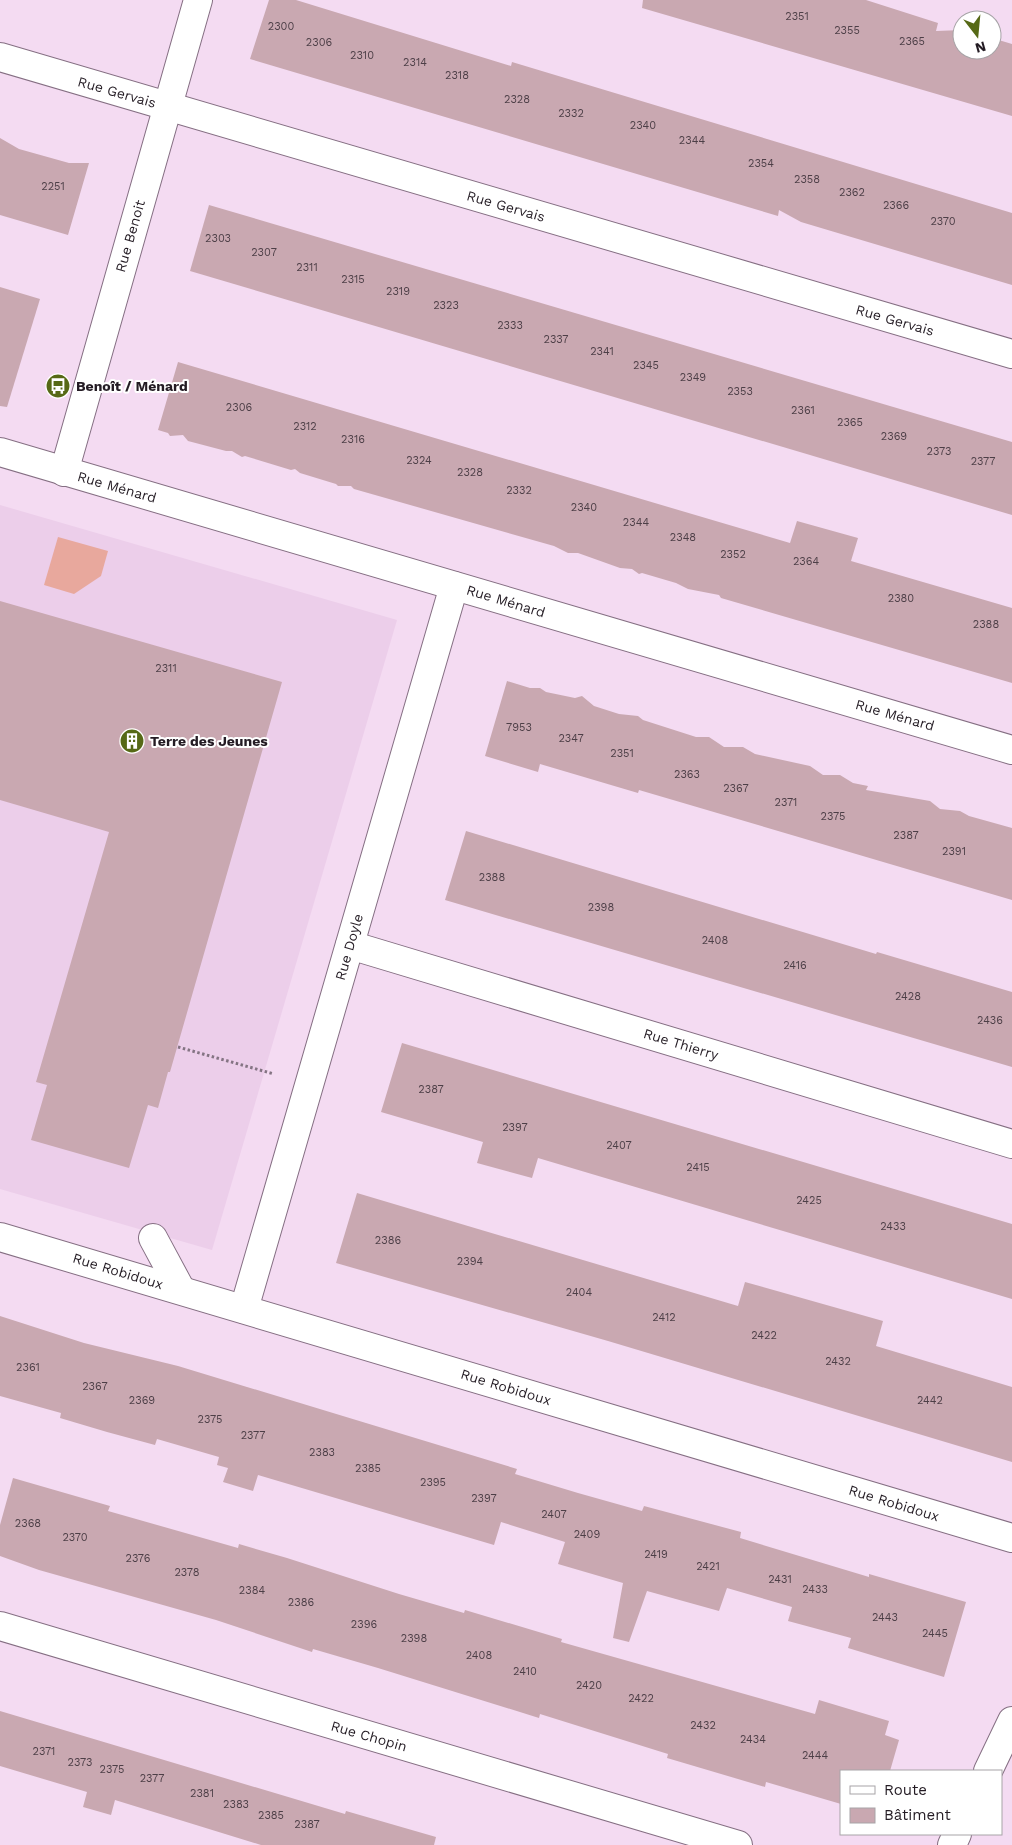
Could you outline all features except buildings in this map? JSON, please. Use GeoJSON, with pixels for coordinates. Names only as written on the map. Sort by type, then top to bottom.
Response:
{"type":"FeatureCollection","features":[{"type":"Feature","properties":{"kind":"street","name":"Rue Benoit"},"geometry":{"type":"LineString","coordinates":[[64,472],[198,0]]}},
{"type":"Feature","properties":{"kind":"street","name":"Rue Gervais"},"geometry":{"type":"LineString","coordinates":[[0,57],[1012,354]]}},
{"type":"Feature","properties":{"kind":"street","name":"Rue Ménard"},"geometry":{"type":"LineString","coordinates":[[0,452],[1012,750]]}},
{"type":"Feature","properties":{"kind":"street","name":"Rue Doyle"},"geometry":{"type":"LineString","coordinates":[[244,1309],[454,586]]}},
{"type":"Feature","properties":{"kind":"street","name":"Rue Thierry"},"geometry":{"type":"LineString","coordinates":[[350,945],[1012,1144]]}},
{"type":"Feature","properties":{"kind":"street","name":"Rue Robidoux"},"geometry":{"type":"LineString","coordinates":[[0,1236],[1012,1538]]}},
{"type":"Feature","properties":{"kind":"street"},"geometry":{"type":"LineString","coordinates":[[153,1238],[181,1290]]}},
{"type":"Feature","properties":{"kind":"street","name":"Rue Chopin"},"geometry":{"type":"LineString","coordinates":[[0,1626],[738,1845]]}},
{"type":"Feature","properties":{"kind":"street"},"geometry":{"type":"LineString","coordinates":[[988,1770],[1012,1721]]}},
{"type":"Feature","properties":{"kind":"path"},"geometry":{"type":"LineString","coordinates":[[178,1047],[274,1074]]}},
{"type":"Feature","properties":{"kind":"shaded area"},"geometry":{"type":"Polygon","coordinates":[[[0,505],[397,620],[212,1250],[0,1189],[0,505]]]}},
{"type":"Feature","properties":{"kind":"shaded area"},"geometry":{"type":"Polygon","coordinates":[[[58,537],[108,551],[101,576],[74,594],[44,585],[58,537]]]}},
{"type":"Feature","properties":{"kind":"place","name":"Benoît / Ménard"},"geometry":{"type":"Point","coordinates":[58,386]}},
{"type":"Feature","properties":{"kind":"place","name":"Terre des Jeunes"},"geometry":{"type":"Point","coordinates":[132,741]}}]}
